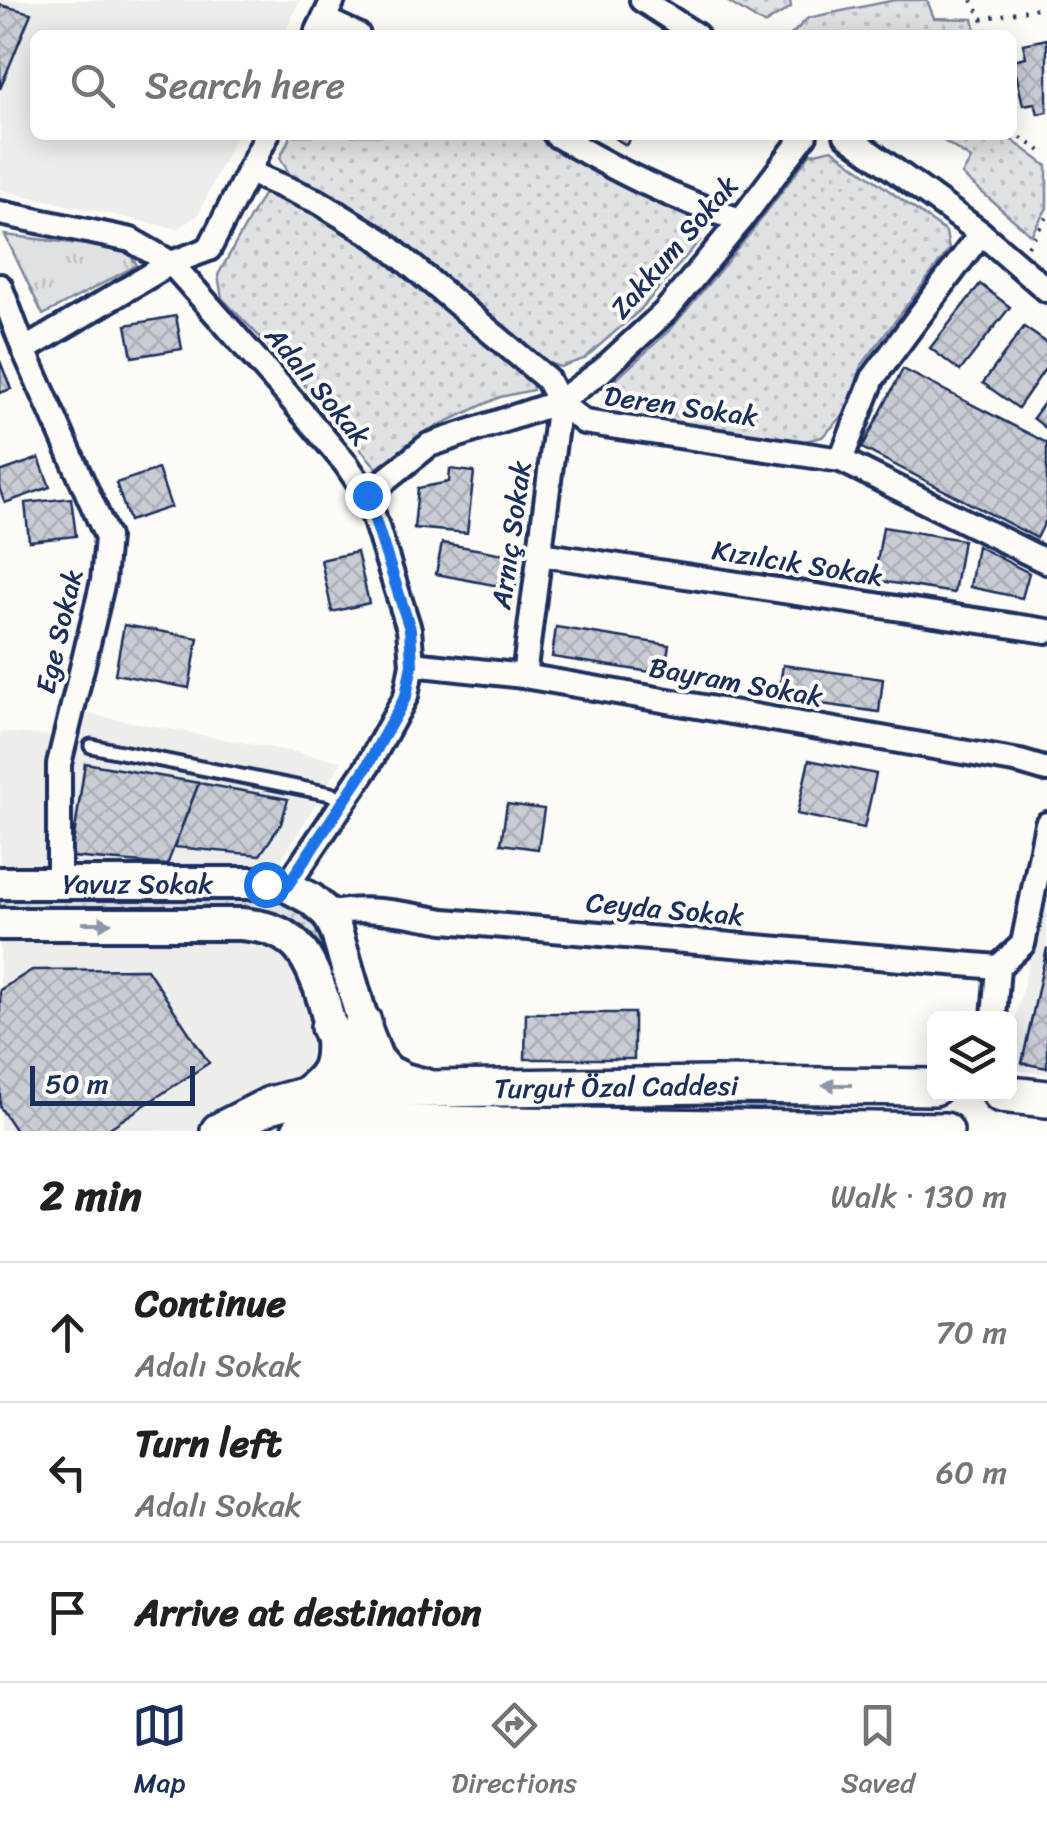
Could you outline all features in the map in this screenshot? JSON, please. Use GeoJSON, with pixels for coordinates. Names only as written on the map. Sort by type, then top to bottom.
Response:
{"type":"FeatureCollection","features":[{"type":"Feature","properties":{"kind":"main road","name":"Yavuz Sokak"},"geometry":{"type":"LineString","coordinates":[[0,883],[287,886]]}},
{"type":"Feature","properties":{"kind":"main road"},"geometry":{"type":"LineString","coordinates":[[287,886],[328,914]]}},
{"type":"Feature","properties":{"kind":"main road","name":"Yavuz Sokak"},"geometry":{"type":"LineString","coordinates":[[300,1114],[326,1074],[346,1024],[336,930],[328,914]]}},
{"type":"Feature","properties":{"kind":"main road","name":"Yavuz Sokak"},"geometry":{"type":"LineString","coordinates":[[0,924],[262,926],[283,934],[297,946],[346,1024],[388,1071],[421,1085],[454,1089]]}},
{"type":"Feature","properties":{"kind":"main road"},"geometry":{"type":"LineString","coordinates":[[346,1024],[368,1106],[384,1118],[407,1123]]}},
{"type":"Feature","properties":{"kind":"main road","name":"Turgut Özal Caddesi"},"geometry":{"type":"LineString","coordinates":[[300,1114],[361,1090],[752,1085],[927,1088]]}},
{"type":"Feature","properties":{"kind":"main road"},"geometry":{"type":"LineString","coordinates":[[265,1131],[297,1119],[348,1109],[355,1105],[361,1090]]}},
{"type":"Feature","properties":{"kind":"main road"},"geometry":{"type":"LineString","coordinates":[[1017,1096],[1047,1099]]}},
{"type":"Feature","properties":{"kind":"main road"},"geometry":{"type":"LineString","coordinates":[[219,1131],[270,1104],[300,1114]]}},
{"type":"Feature","properties":{"kind":"main road","name":"Turgut Özal Caddesi"},"geometry":{"type":"LineString","coordinates":[[300,1114],[366,1123],[945,1131]]}},
{"type":"Feature","properties":{"kind":"street"},"geometry":{"type":"LineString","coordinates":[[642,0],[688,30]]}},
{"type":"Feature","properties":{"kind":"street"},"geometry":{"type":"LineString","coordinates":[[324,18],[348,30]]}},
{"type":"Feature","properties":{"kind":"street"},"geometry":{"type":"LineString","coordinates":[[24,350],[171,263],[209,250],[265,140]]}},
{"type":"Feature","properties":{"kind":"street"},"geometry":{"type":"LineString","coordinates":[[565,140],[620,172],[741,220]]}},
{"type":"Feature","properties":{"kind":"street","name":"Zakkum Sokak"},"geometry":{"type":"LineString","coordinates":[[367,495],[429,445],[559,402],[600,372],[665,312],[800,140]]}},
{"type":"Feature","properties":{"kind":"street"},"geometry":{"type":"LineString","coordinates":[[853,140],[981,233],[1047,290]]}},
{"type":"Feature","properties":{"kind":"street","name":"Deren Sokak"},"geometry":{"type":"LineString","coordinates":[[249,172],[319,202],[382,241],[547,379],[559,402],[584,422],[841,460],[1047,562]]}},
{"type":"Feature","properties":{"kind":"street","name":"Adalı Sokak"},"geometry":{"type":"LineString","coordinates":[[0,212],[132,240],[171,263],[298,407],[367,495],[410,629],[412,664],[406,696],[366,768],[287,886]]}},
{"type":"Feature","properties":{"kind":"street"},"geometry":{"type":"LineString","coordinates":[[841,460],[872,378],[981,233]]}},
{"type":"Feature","properties":{"kind":"street","name":"Ege Sokak"},"geometry":{"type":"LineString","coordinates":[[0,286],[24,350],[107,537],[104,581],[59,764],[59,882]]}},
{"type":"Feature","properties":{"kind":"street","name":"Arnıç Sokak"},"geometry":{"type":"LineString","coordinates":[[524,676],[559,402]]}},
{"type":"Feature","properties":{"kind":"street","name":"Kızılcık Sokak"},"geometry":{"type":"LineString","coordinates":[[540,554],[1047,631]]}},
{"type":"Feature","properties":{"kind":"street","name":"Bayram Sokak"},"geometry":{"type":"LineString","coordinates":[[412,664],[524,676],[1020,762],[1047,770]]}},
{"type":"Feature","properties":{"kind":"street"},"geometry":{"type":"LineString","coordinates":[[995,1011],[998,966],[1023,944],[1047,824]]}},
{"type":"Feature","properties":{"kind":"street","name":"Ceyda Sokak"},"geometry":{"type":"LineString","coordinates":[[328,914],[368,909],[444,921],[998,966]]}},
{"type":"Feature","properties":{"kind":"lane"},"geometry":{"type":"LineString","coordinates":[[92,746],[331,794],[342,802]]}},
{"type":"Feature","properties":{"kind":"path"},"geometry":{"type":"LineString","coordinates":[[972,0],[985,30]]}},
{"type":"Feature","properties":{"kind":"path"},"geometry":{"type":"LineString","coordinates":[[982,19],[1047,6]]}},
{"type":"Feature","properties":{"kind":"path"},"geometry":{"type":"LineString","coordinates":[[1017,135],[1047,151]]}},
{"type":"Feature","properties":{"kind":"path"},"geometry":{"type":"LineString","coordinates":[[1016,264],[1047,217]]}},
{"type":"Feature","properties":{"kind":"shaded area"},"geometry":{"type":"Polygon","coordinates":[[[0,0],[300,0],[286,30],[30,30],[30,140],[234,140],[198,215],[177,229],[0,190],[0,0]]]}},
{"type":"Feature","properties":{"kind":"shaded area"},"geometry":{"type":"Polygon","coordinates":[[[72,711],[342,761],[269,880],[0,874],[0,732],[66,737],[72,711]]]}},
{"type":"Feature","properties":{"kind":"shaded area"},"geometry":{"type":"Polygon","coordinates":[[[1047,884],[1047,1074],[1017,1070],[1017,1012],[1047,884]]]}},
{"type":"Feature","properties":{"kind":"shaded area"},"geometry":{"type":"Polygon","coordinates":[[[0,936],[272,941],[295,957],[315,1025],[305,1083],[232,1112],[200,1131],[0,1131],[0,936]]]}},
{"type":"Feature","properties":{"kind":"green space"},"geometry":{"type":"Polygon","coordinates":[[[725,0],[790,0],[791,7],[764,24],[725,0]]]}},
{"type":"Feature","properties":{"kind":"green space"},"geometry":{"type":"Polygon","coordinates":[[[895,0],[927,0],[934,18],[973,19],[976,30],[796,30],[808,18],[895,0]]]}},
{"type":"Feature","properties":{"kind":"green space"},"geometry":{"type":"Polygon","coordinates":[[[289,140],[542,140],[608,180],[700,223],[700,240],[640,310],[584,359],[560,367],[535,359],[391,232],[290,175],[280,158],[289,140]]]}},
{"type":"Feature","properties":{"kind":"green space"},"geometry":{"type":"Polygon","coordinates":[[[942,140],[1012,140],[1047,166],[1047,208],[1031,235],[962,175],[971,159],[942,140]]]}},
{"type":"Feature","properties":{"kind":"green space"},"geometry":{"type":"Polygon","coordinates":[[[832,149],[946,232],[949,250],[861,366],[848,411],[822,437],[801,442],[612,416],[603,399],[612,383],[671,329],[810,154],[832,149]]]}},
{"type":"Feature","properties":{"kind":"green space"},"geometry":{"type":"Polygon","coordinates":[[[265,191],[319,210],[381,251],[532,377],[533,390],[500,397],[426,431],[377,468],[222,298],[218,275],[265,191]]]}},
{"type":"Feature","properties":{"kind":"green space"},"geometry":{"type":"Polygon","coordinates":[[[5,235],[127,250],[137,265],[43,315],[5,235]]]}},
{"type":"Feature","properties":{"kind":"green space"},"geometry":{"type":"Polygon","coordinates":[[[0,895],[267,897],[296,906],[314,921],[335,971],[328,972],[322,950],[310,933],[265,910],[0,908],[0,895]]]}},
{"type":"Feature","properties":{"kind":"building"},"geometry":{"type":"Polygon","coordinates":[[[0,5],[31,13],[0,89],[0,5]]]}},
{"type":"Feature","properties":{"kind":"building"},"geometry":{"type":"Polygon","coordinates":[[[1047,39],[1047,112],[1038,114],[1035,103],[1023,105],[1017,59],[1026,57],[1023,44],[1047,39]]]}},
{"type":"Feature","properties":{"kind":"building"},"geometry":{"type":"Polygon","coordinates":[[[980,284],[1010,307],[960,371],[930,348],[980,284]]]}},
{"type":"Feature","properties":{"kind":"building"},"geometry":{"type":"Polygon","coordinates":[[[176,316],[182,349],[132,357],[126,325],[176,316]]]}},
{"type":"Feature","properties":{"kind":"building"},"geometry":{"type":"Polygon","coordinates":[[[1024,327],[1047,343],[1047,366],[1018,408],[983,383],[1024,327]]]}},
{"type":"Feature","properties":{"kind":"building"},"geometry":{"type":"Polygon","coordinates":[[[0,361],[11,389],[0,393],[0,361]]]}},
{"type":"Feature","properties":{"kind":"building"},"geometry":{"type":"Polygon","coordinates":[[[903,369],[1047,443],[1047,518],[1037,538],[862,448],[903,369]]]}},
{"type":"Feature","properties":{"kind":"building"},"geometry":{"type":"Polygon","coordinates":[[[1047,399],[1047,429],[1033,418],[1047,399]]]}},
{"type":"Feature","properties":{"kind":"building"},"geometry":{"type":"Polygon","coordinates":[[[39,458],[50,487],[5,503],[0,472],[39,458]]]}},
{"type":"Feature","properties":{"kind":"building"},"geometry":{"type":"Polygon","coordinates":[[[158,469],[171,507],[129,521],[116,483],[158,469]]]}},
{"type":"Feature","properties":{"kind":"building"},"geometry":{"type":"Polygon","coordinates":[[[450,469],[474,472],[467,533],[414,528],[418,488],[449,482],[450,469]]]}},
{"type":"Feature","properties":{"kind":"building"},"geometry":{"type":"Polygon","coordinates":[[[71,498],[76,536],[29,541],[25,503],[71,498]]]}},
{"type":"Feature","properties":{"kind":"building"},"geometry":{"type":"Polygon","coordinates":[[[883,527],[963,540],[954,593],[874,580],[883,527]]]}},
{"type":"Feature","properties":{"kind":"building"},"geometry":{"type":"Polygon","coordinates":[[[442,543],[521,557],[515,589],[436,574],[442,543]]]}},
{"type":"Feature","properties":{"kind":"building"},"geometry":{"type":"Polygon","coordinates":[[[977,546],[1029,573],[1022,598],[970,587],[977,546]]]}},
{"type":"Feature","properties":{"kind":"building"},"geometry":{"type":"Polygon","coordinates":[[[357,552],[369,603],[332,612],[321,560],[357,552]]]}},
{"type":"Feature","properties":{"kind":"building"},"geometry":{"type":"Polygon","coordinates":[[[124,625],[198,638],[189,688],[115,674],[124,625]]]}},
{"type":"Feature","properties":{"kind":"building"},"geometry":{"type":"Polygon","coordinates":[[[556,627],[669,645],[664,674],[552,657],[556,627]]]}},
{"type":"Feature","properties":{"kind":"building"},"geometry":{"type":"Polygon","coordinates":[[[783,665],[883,679],[879,712],[778,698],[783,665]]]}},
{"type":"Feature","properties":{"kind":"building"},"geometry":{"type":"Polygon","coordinates":[[[809,760],[876,774],[864,828],[797,814],[809,760]]]}},
{"type":"Feature","properties":{"kind":"building"},"geometry":{"type":"Polygon","coordinates":[[[85,763],[199,783],[167,865],[71,857],[85,763]]]}},
{"type":"Feature","properties":{"kind":"building"},"geometry":{"type":"Polygon","coordinates":[[[199,783],[288,799],[281,824],[260,855],[174,847],[199,783]]]}},
{"type":"Feature","properties":{"kind":"building"},"geometry":{"type":"Polygon","coordinates":[[[507,804],[544,809],[538,849],[501,844],[507,804]]]}},
{"type":"Feature","properties":{"kind":"building"},"geometry":{"type":"Polygon","coordinates":[[[1047,948],[1047,1068],[1022,1063],[1047,948]]]}},
{"type":"Feature","properties":{"kind":"building"},"geometry":{"type":"Polygon","coordinates":[[[147,969],[209,1063],[105,1131],[16,1131],[0,1107],[0,990],[32,970],[147,969]]]}},
{"type":"Feature","properties":{"kind":"building"},"geometry":{"type":"Polygon","coordinates":[[[526,1013],[634,1013],[634,1059],[525,1059],[526,1013]]]}},
{"type":"Feature","properties":{"kind":"route"},"geometry":{"type":"LineString","coordinates":[[266,884],[287,886],[366,768],[406,696],[412,664],[410,629],[367,495]]}}]}
